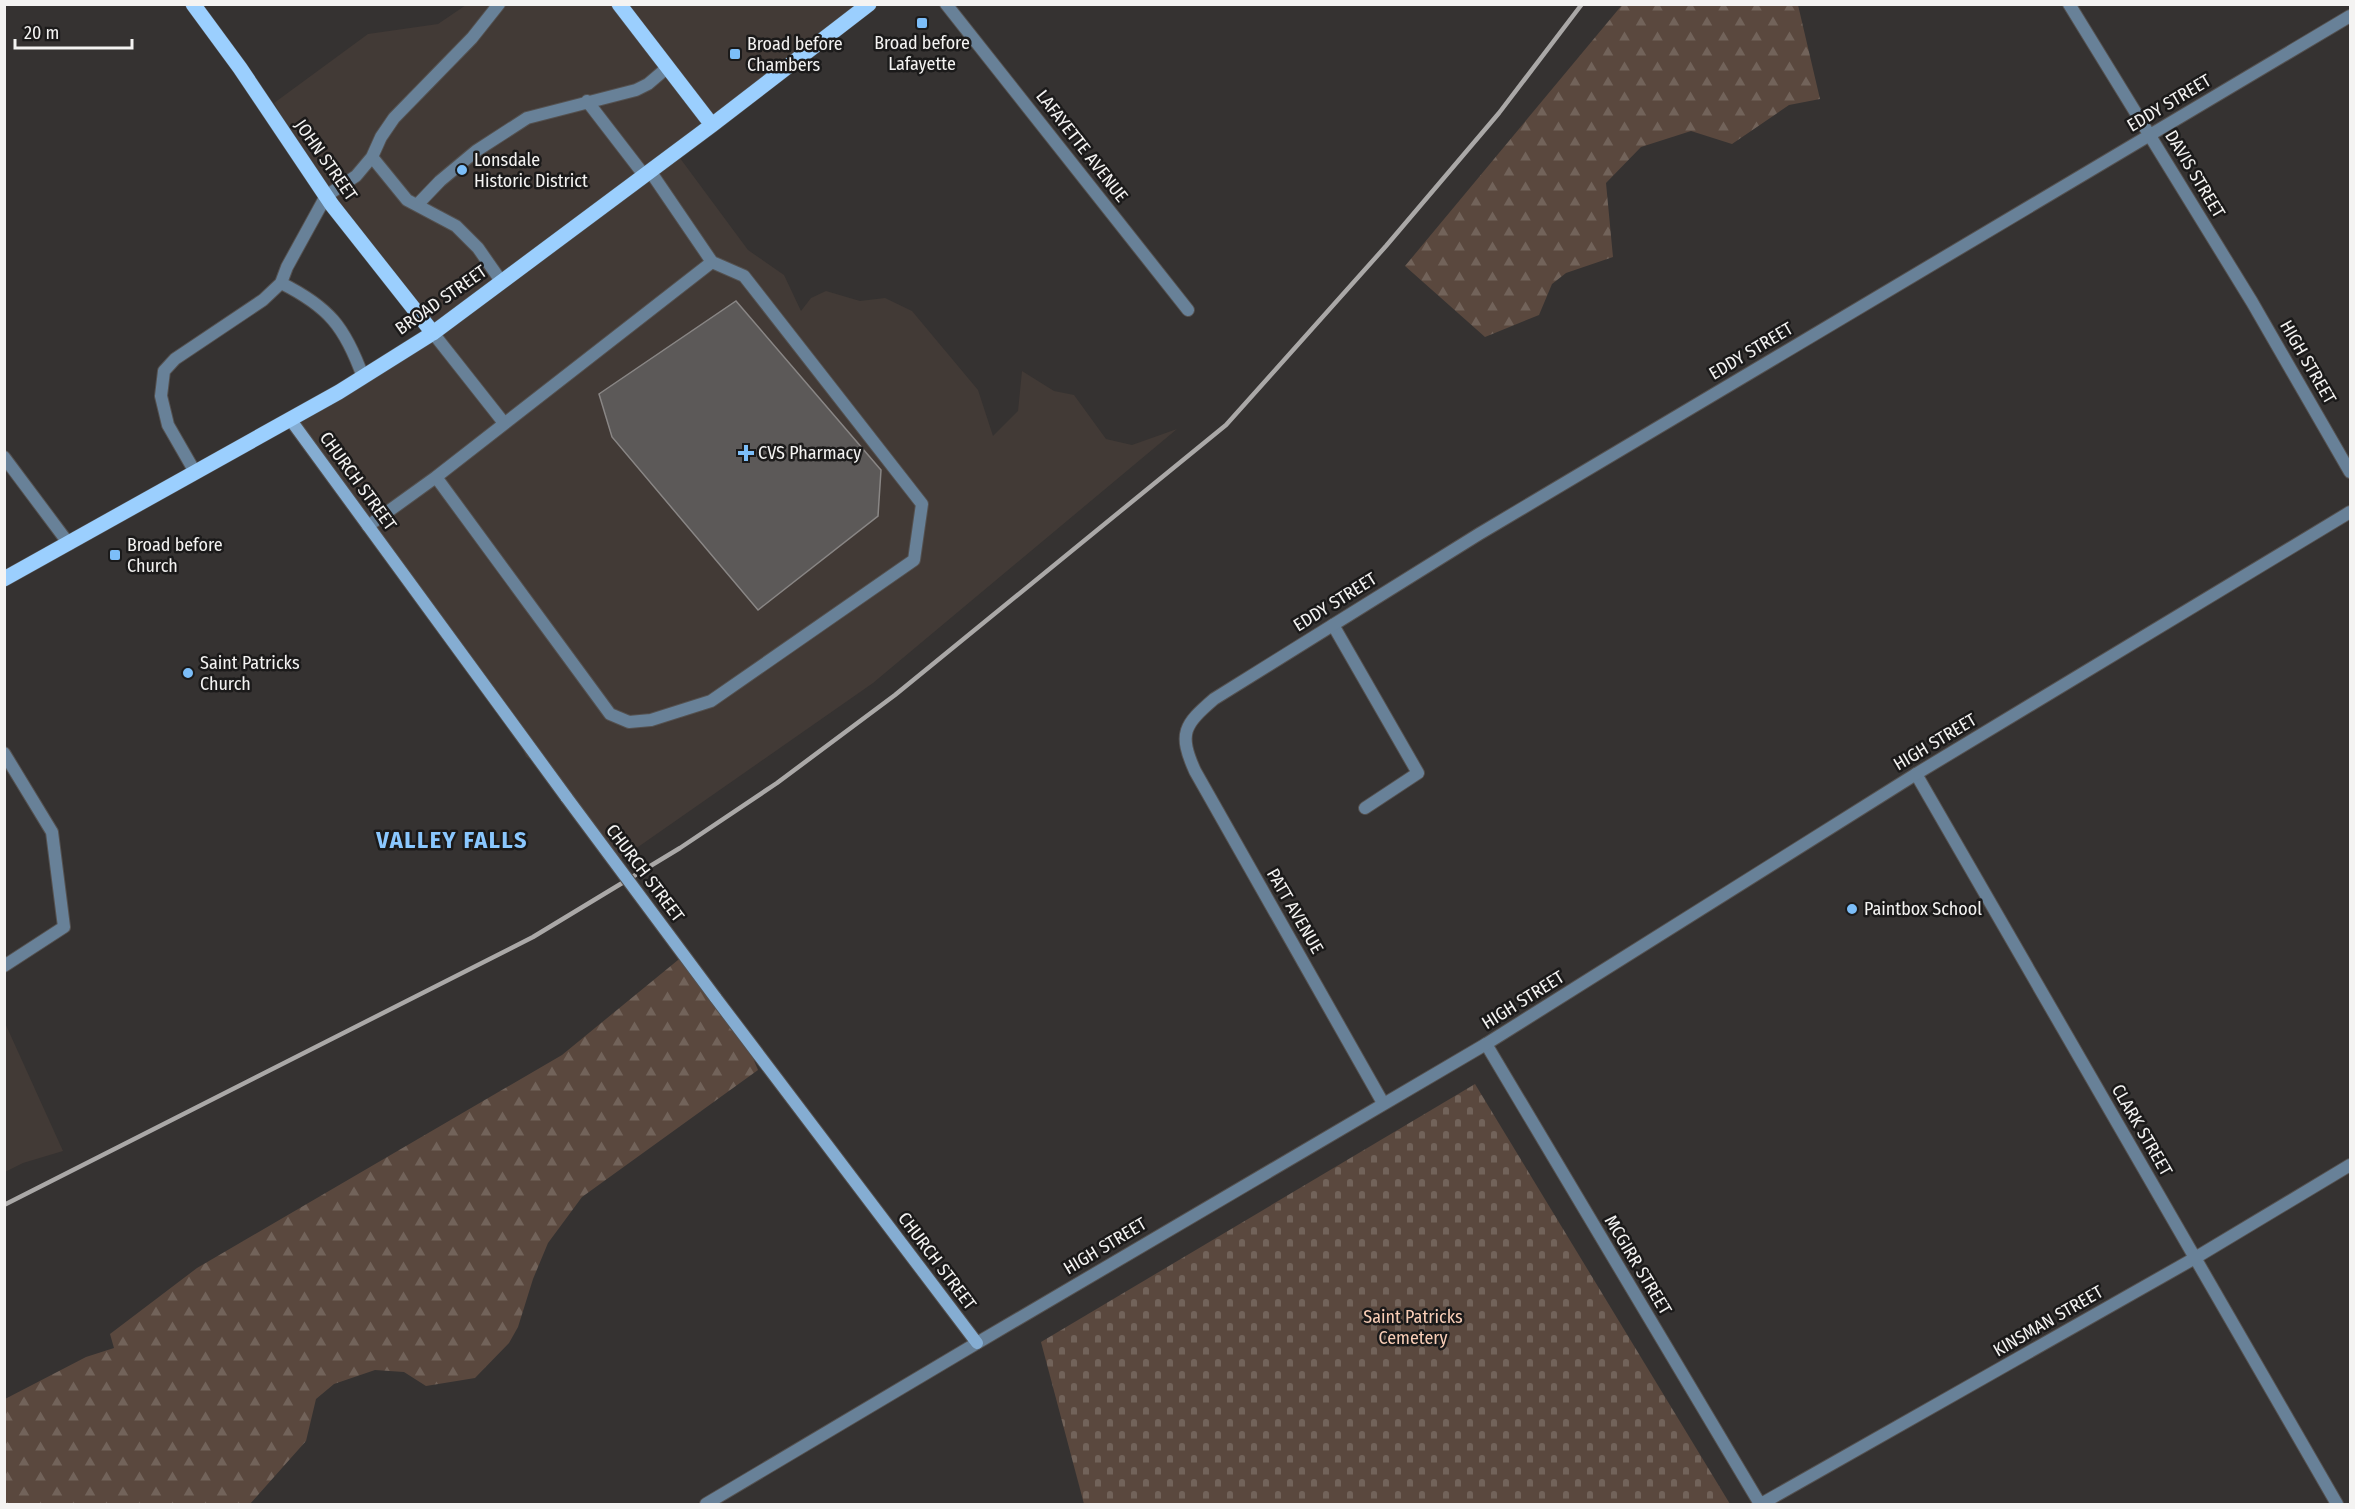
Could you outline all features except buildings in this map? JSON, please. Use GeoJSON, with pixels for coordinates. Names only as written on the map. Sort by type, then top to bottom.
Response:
{"type":"FeatureCollection","features":[{"type":"Feature","properties":{"kind":"main road","name":"JOHN STREET"},"geometry":{"type":"LineString","coordinates":[[193,4],[240,68],[326,196],[433,333]]}},
{"type":"Feature","properties":{"kind":"main road"},"geometry":{"type":"LineString","coordinates":[[619,4],[712,125]]}},
{"type":"Feature","properties":{"kind":"main road","name":"BROAD STREET"},"geometry":{"type":"LineString","coordinates":[[4,579],[290,419],[433,333],[712,125],[869,4]]}},
{"type":"Feature","properties":{"kind":"main road","name":"CHURCH STREET"},"geometry":{"type":"LineString","coordinates":[[290,419],[567,798],[977,1343]]}},
{"type":"Feature","properties":{"kind":"street"},"geometry":{"type":"LineString","coordinates":[[195,472],[168,424],[161,396],[164,371],[175,359],[264,300],[281,283],[287,267],[326,196],[357,176],[372,158],[381,137],[394,118],[472,38],[499,4]]}},
{"type":"Feature","properties":{"kind":"street","name":"LAFAYETTE AVENUE"},"geometry":{"type":"LineString","coordinates":[[946,4],[1188,310]]}},
{"type":"Feature","properties":{"kind":"street","name":"DAVIS STREET"},"geometry":{"type":"LineString","coordinates":[[2069,4],[2252,302]]}},
{"type":"Feature","properties":{"kind":"street","name":"EDDY STREET"},"geometry":{"type":"LineString","coordinates":[[1184,734],[1196,715],[1214,699],[1479,534],[2350,16]]}},
{"type":"Feature","properties":{"kind":"street"},"geometry":{"type":"LineString","coordinates":[[417,205],[440,181],[476,151],[517,124],[538,114],[636,90],[648,84],[668,67]]}},
{"type":"Feature","properties":{"kind":"street"},"geometry":{"type":"LineString","coordinates":[[436,477],[610,714],[629,722],[651,720],[711,700],[914,560],[922,504],[744,276],[712,262],[647,173],[587,101]]}},
{"type":"Feature","properties":{"kind":"street"},"geometry":{"type":"LineString","coordinates":[[372,158],[408,200],[456,226],[478,248],[501,281]]}},
{"type":"Feature","properties":{"kind":"street"},"geometry":{"type":"LineString","coordinates":[[368,526],[436,477],[712,262]]}},
{"type":"Feature","properties":{"kind":"street"},"geometry":{"type":"LineString","coordinates":[[281,283],[307,296],[334,318],[352,347],[363,376]]}},
{"type":"Feature","properties":{"kind":"street","name":"HIGH STREET"},"geometry":{"type":"LineString","coordinates":[[2252,302],[2350,472]]}},
{"type":"Feature","properties":{"kind":"street"},"geometry":{"type":"LineString","coordinates":[[433,333],[504,423]]}},
{"type":"Feature","properties":{"kind":"street"},"geometry":{"type":"LineString","coordinates":[[4,457],[69,544]]}},
{"type":"Feature","properties":{"kind":"street","name":"HIGH STREET"},"geometry":{"type":"LineString","coordinates":[[706,1504],[1486,1044],[1916,774],[2350,512]]}},
{"type":"Feature","properties":{"kind":"street"},"geometry":{"type":"LineString","coordinates":[[1333,625],[1418,773],[1365,808]]}},
{"type":"Feature","properties":{"kind":"street","name":"PATT AVENUE"},"geometry":{"type":"LineString","coordinates":[[1184,734],[1186,751],[1195,771],[1383,1103]]}},
{"type":"Feature","properties":{"kind":"street"},"geometry":{"type":"LineString","coordinates":[[4,753],[52,832],[64,927],[6,962]]}},
{"type":"Feature","properties":{"kind":"street","name":"CLARK STREET"},"geometry":{"type":"LineString","coordinates":[[1916,774],[2337,1504]]}},
{"type":"Feature","properties":{"kind":"street","name":"MCGIRR STREET"},"geometry":{"type":"LineString","coordinates":[[1486,1044],[1760,1504]]}},
{"type":"Feature","properties":{"kind":"street","name":"KINSMAN STREET"},"geometry":{"type":"LineString","coordinates":[[1760,1504],[2195,1258],[2350,1165]]}},
{"type":"Feature","properties":{"kind":"shaded area"},"geometry":{"type":"Polygon","coordinates":[[[466,5],[859,5],[702,123],[674,150],[748,250],[784,275],[801,311],[811,298],[826,291],[860,301],[885,298],[912,311],[978,390],[993,436],[1018,411],[1022,371],[1054,391],[1074,395],[1106,439],[1132,445],[1177,429],[873,683],[618,861],[603,859],[598,847],[532,760],[526,757],[520,742],[290,425],[426,331],[289,129],[274,103],[368,34],[438,24],[466,5]]]}},
{"type":"Feature","properties":{"kind":"shaded area"},"geometry":{"type":"Polygon","coordinates":[[[5,1023],[63,1151],[23,1163],[5,1172],[5,1023]]]}},
{"type":"Feature","properties":{"kind":"green space"},"geometry":{"type":"Polygon","coordinates":[[[1622,5],[1798,5],[1820,99],[1789,105],[1732,144],[1691,131],[1641,147],[1606,183],[1613,257],[1566,273],[1552,284],[1539,315],[1485,337],[1405,266],[1622,5]]]}},
{"type":"Feature","properties":{"kind":"green space"},"geometry":{"type":"Polygon","coordinates":[[[687,959],[753,1058],[758,1070],[582,1197],[548,1243],[533,1279],[518,1327],[509,1343],[475,1378],[426,1386],[404,1372],[375,1370],[334,1384],[316,1399],[306,1441],[250,1504],[5,1504],[5,1399],[86,1357],[114,1348],[110,1334],[197,1268],[562,1055],[678,960],[687,959]]]}},
{"type":"Feature","properties":{"kind":"green space","name":"Saint Patricks Cemetery"},"geometry":{"type":"Polygon","coordinates":[[[1475,1084],[1730,1504],[1084,1504],[1041,1342],[1475,1084]]]}},
{"type":"Feature","properties":{"kind":"railway"},"geometry":{"type":"LineString","coordinates":[[4,1205],[533,937],[680,848],[777,783],[895,695],[1226,425],[1386,246],[1499,113],[1582,4]]}},
{"type":"Feature","properties":{"kind":"place","name":"Broad before Lafayette"},"geometry":{"type":"Point","coordinates":[922,23]}},
{"type":"Feature","properties":{"kind":"place","name":"Broad before Chambers"},"geometry":{"type":"Point","coordinates":[735,54]}},
{"type":"Feature","properties":{"kind":"place","name":"Lonsdale Historic District"},"geometry":{"type":"Point","coordinates":[462,170]}},
{"type":"Feature","properties":{"kind":"place","name":"CVS Pharmacy"},"geometry":{"type":"Point","coordinates":[746,453]}},
{"type":"Feature","properties":{"kind":"place","name":"Broad before Church"},"geometry":{"type":"Point","coordinates":[115,555]}},
{"type":"Feature","properties":{"kind":"place","name":"Saint Patricks Church"},"geometry":{"type":"Point","coordinates":[188,673]}},
{"type":"Feature","properties":{"kind":"place","name":"Paintbox School"},"geometry":{"type":"Point","coordinates":[1852,909]}},
{"type":"Feature","properties":{"kind":"district","name":"VALLEY FALLS"},"geometry":{"type":"Point","coordinates":[452,840]}}]}
